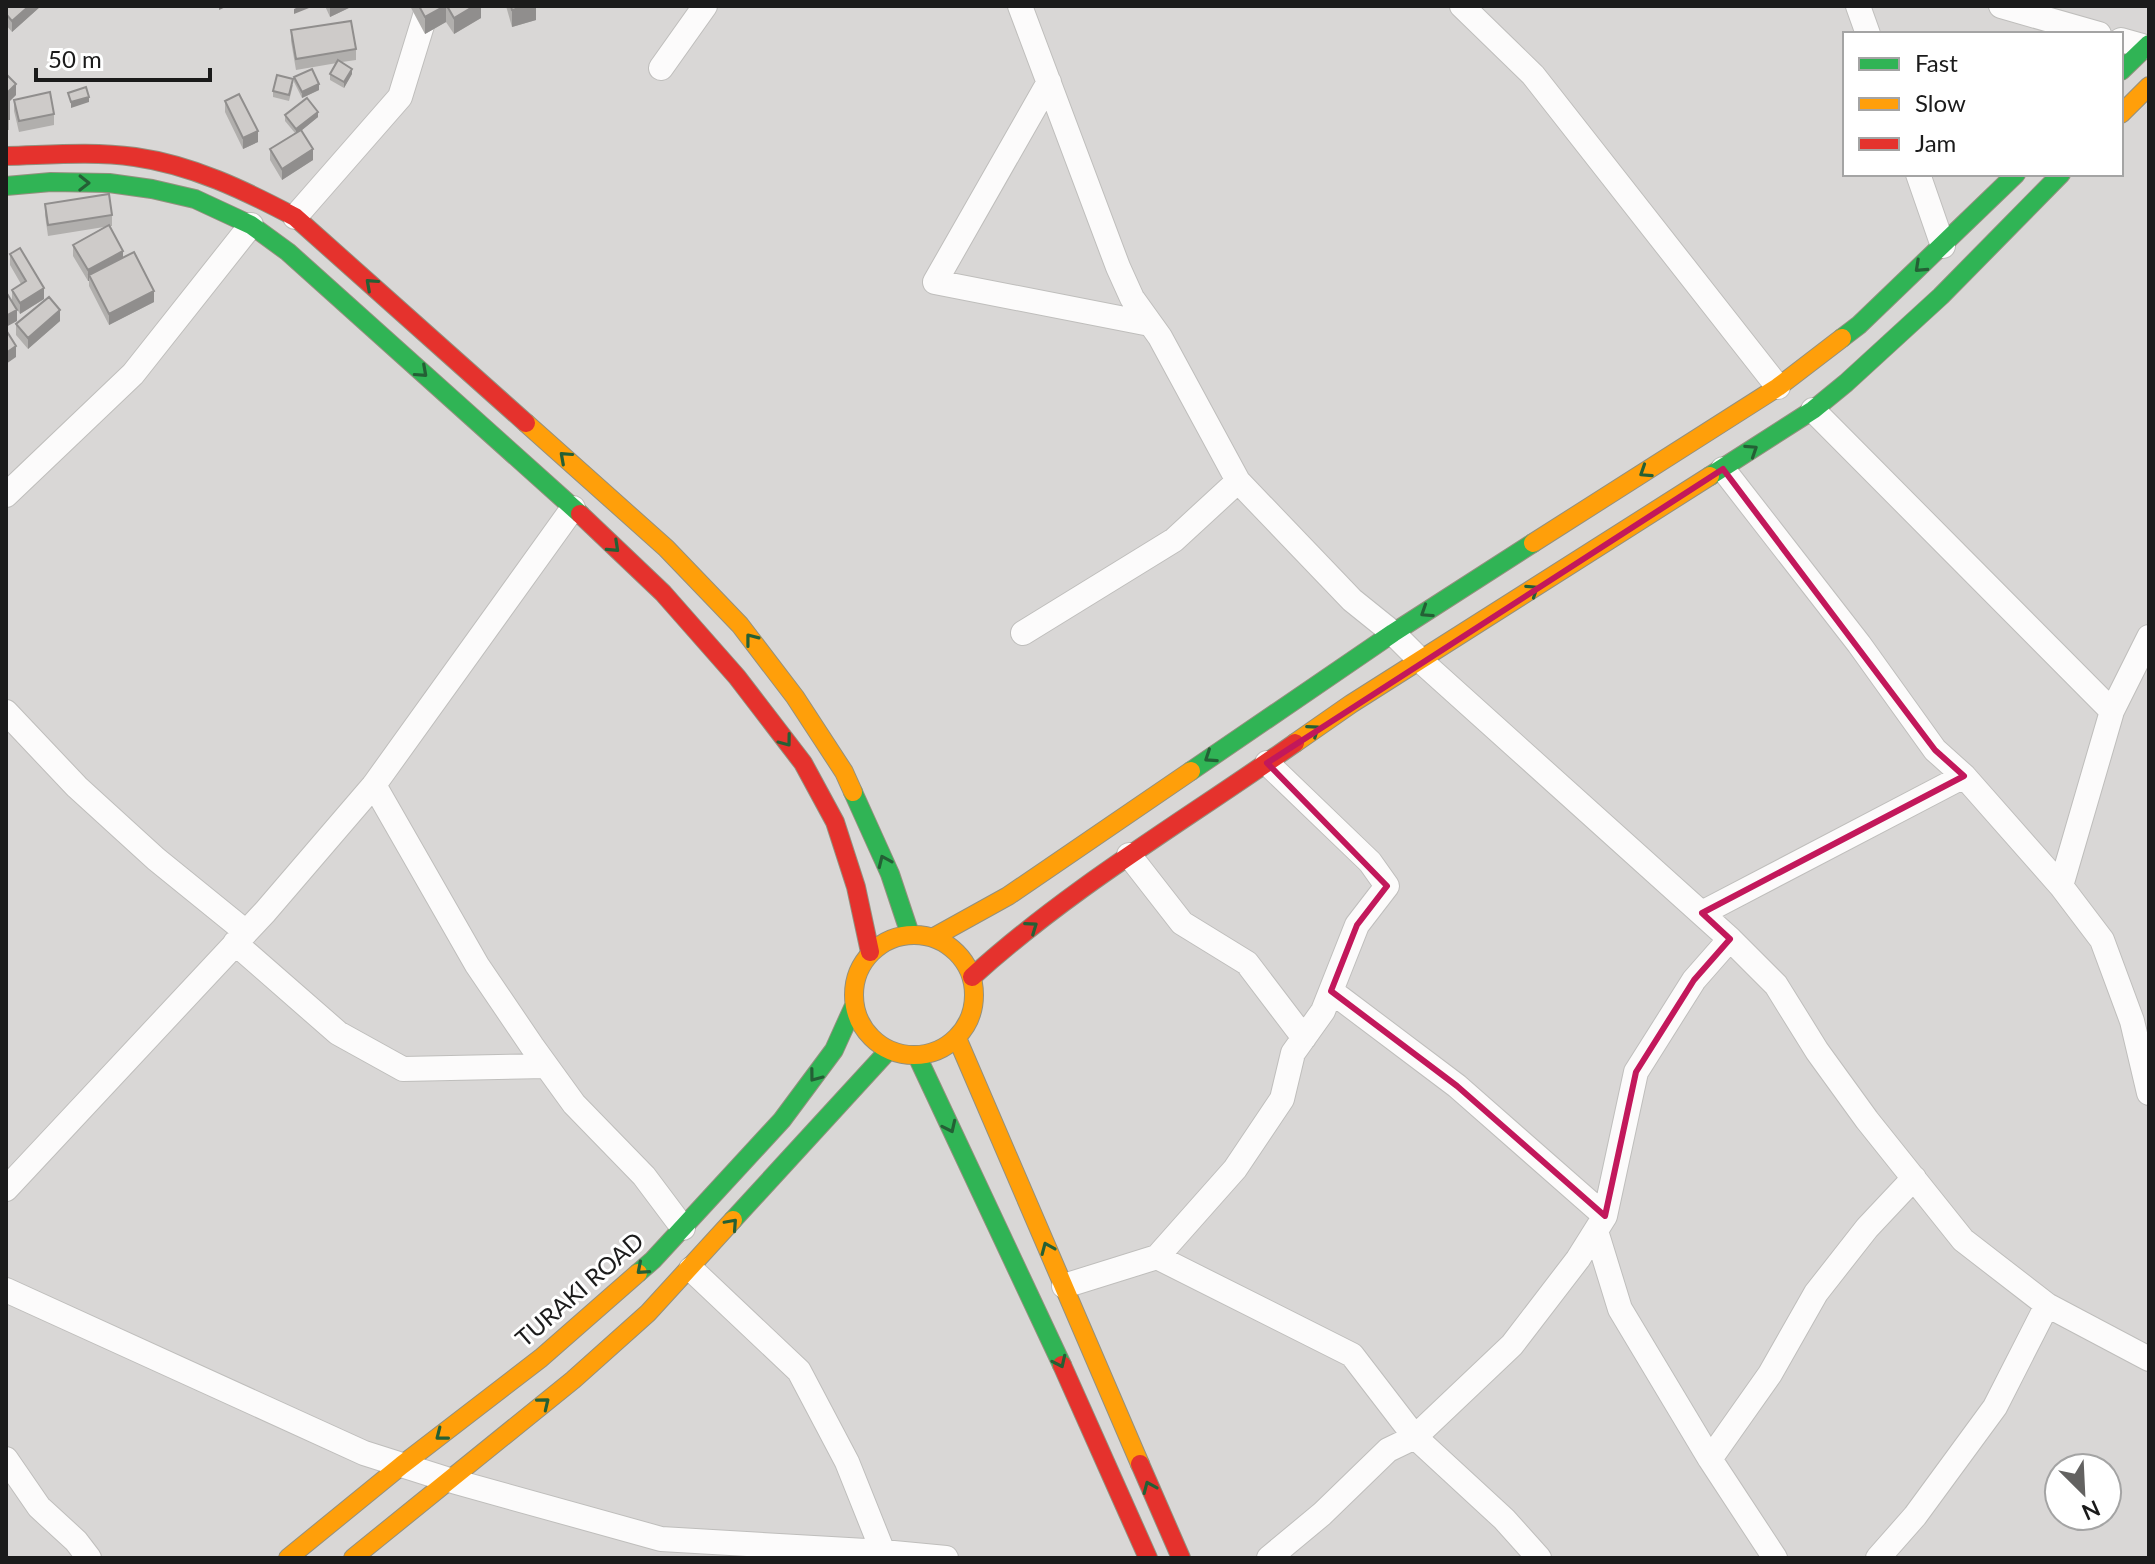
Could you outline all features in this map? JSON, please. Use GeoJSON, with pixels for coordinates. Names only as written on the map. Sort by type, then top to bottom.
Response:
{"type":"FeatureCollection","features":[{"type":"Feature","properties":{"kind":"main road"},"geometry":{"type":"LineString","coordinates":[[2123,69],[2147,46]]}},
{"type":"Feature","properties":{"kind":"main road"},"geometry":{"type":"LineString","coordinates":[[2123,112],[2149,86]]}},
{"type":"Feature","properties":{"kind":"main road"},"geometry":{"type":"LineString","coordinates":[[6,156],[134,156],[190,169],[253,195],[295,217],[666,548],[740,625],[795,697],[844,772],[890,874],[910,934]]}},
{"type":"Feature","properties":{"kind":"main road"},"geometry":{"type":"LineString","coordinates":[[934,937],[1008,896],[1393,633],[1778,387],[1859,325],[2014,176]]}},
{"type":"Feature","properties":{"kind":"main road"},"geometry":{"type":"LineString","coordinates":[[972,977],[1015,938],[1129,855],[1351,704],[1813,410],[1887,348],[2059,176]]}},
{"type":"Feature","properties":{"kind":"main road"},"geometry":{"type":"LineString","coordinates":[[6,186],[51,182],[109,183],[195,199],[251,225],[288,252],[663,593],[737,677],[803,763],[835,822],[856,887],[870,952]]}},
{"type":"Feature","properties":{"kind":"main road"},"geometry":{"type":"LineString","coordinates":[[910,934],[934,937],[958,952],[972,977],[975,993],[967,1024],[957,1038],[939,1051],[917,1056],[888,1051],[866,1034],[853,1008],[855,978],[870,952],[910,934]]}},
{"type":"Feature","properties":{"kind":"main road","name":"TURAKI ROAD"},"geometry":{"type":"LineString","coordinates":[[288,1558],[541,1358],[653,1260],[782,1120],[834,1050],[853,1008]]}},
{"type":"Feature","properties":{"kind":"main road"},"geometry":{"type":"LineString","coordinates":[[957,1038],[1181,1558]]}},
{"type":"Feature","properties":{"kind":"main road"},"geometry":{"type":"LineString","coordinates":[[353,1558],[648,1313],[888,1051]]}},
{"type":"Feature","properties":{"kind":"main road"},"geometry":{"type":"LineString","coordinates":[[917,1056],[1093,1432],[1148,1558]]}},
{"type":"Feature","properties":{"kind":"street"},"geometry":{"type":"LineString","coordinates":[[295,217],[400,97],[428,6]]}},
{"type":"Feature","properties":{"kind":"street"},"geometry":{"type":"LineString","coordinates":[[661,68],[705,6]]}},
{"type":"Feature","properties":{"kind":"street"},"geometry":{"type":"LineString","coordinates":[[1020,6],[1132,298],[1160,337],[1238,481],[1352,600],[1393,633],[1702,913],[1776,985],[1817,1051],[1867,1120],[1963,1240],[2047,1305],[2149,1359]]}},
{"type":"Feature","properties":{"kind":"street"},"geometry":{"type":"LineString","coordinates":[[1462,6],[1533,75],[1778,387]]}},
{"type":"Feature","properties":{"kind":"street"},"geometry":{"type":"LineString","coordinates":[[1858,6],[1867,32]]}},
{"type":"Feature","properties":{"kind":"street"},"geometry":{"type":"LineString","coordinates":[[2001,6],[2092,32]]}},
{"type":"Feature","properties":{"kind":"street"},"geometry":{"type":"LineString","coordinates":[[2123,40],[2147,46]]}},
{"type":"Feature","properties":{"kind":"street"},"geometry":{"type":"LineString","coordinates":[[1049,82],[935,282],[1150,324]]}},
{"type":"Feature","properties":{"kind":"street"},"geometry":{"type":"LineString","coordinates":[[1919,176],[1943,246]]}},
{"type":"Feature","properties":{"kind":"street"},"geometry":{"type":"LineString","coordinates":[[6,495],[133,374],[251,225]]}},
{"type":"Feature","properties":{"kind":"street"},"geometry":{"type":"LineString","coordinates":[[1813,410],[2112,711]]}},
{"type":"Feature","properties":{"kind":"street"},"geometry":{"type":"LineString","coordinates":[[1723,469],[1859,644],[1935,750],[1964,776],[2061,886],[2102,940],[2132,1021],[2149,1093]]}},
{"type":"Feature","properties":{"kind":"street"},"geometry":{"type":"LineString","coordinates":[[1023,633],[1174,540],[1238,481]]}},
{"type":"Feature","properties":{"kind":"street"},"geometry":{"type":"LineString","coordinates":[[6,1189],[241,938],[374,785],[573,508]]}},
{"type":"Feature","properties":{"kind":"street"},"geometry":{"type":"LineString","coordinates":[[2061,886],[2112,711],[2149,637]]}},
{"type":"Feature","properties":{"kind":"street"},"geometry":{"type":"LineString","coordinates":[[7,714],[77,787],[241,938],[338,1033],[403,1069],[546,1066]]}},
{"type":"Feature","properties":{"kind":"street"},"geometry":{"type":"LineString","coordinates":[[1064,1286],[1157,1257],[1235,1169],[1282,1099],[1293,1053],[1323,1011],[1357,925],[1387,886],[1370,862],[1267,763]]}},
{"type":"Feature","properties":{"kind":"street"},"geometry":{"type":"LineString","coordinates":[[1702,913],[1964,776]]}},
{"type":"Feature","properties":{"kind":"street"},"geometry":{"type":"LineString","coordinates":[[374,785],[477,965],[546,1066],[574,1104],[644,1176],[683,1228]]}},
{"type":"Feature","properties":{"kind":"street"},"geometry":{"type":"LineString","coordinates":[[1129,855],[1182,923],[1247,963],[1304,1038]]}},
{"type":"Feature","properties":{"kind":"street"},"geometry":{"type":"LineString","coordinates":[[1269,1558],[1322,1514],[1388,1450],[1415,1437],[1512,1345],[1578,1259],[1600,1223],[1636,1072],[1694,980],[1730,939]]}},
{"type":"Feature","properties":{"kind":"street"},"geometry":{"type":"LineString","coordinates":[[1331,991],[1457,1086],[1600,1223],[1620,1309],[1710,1459],[1775,1558]]}},
{"type":"Feature","properties":{"kind":"street"},"geometry":{"type":"LineString","coordinates":[[1710,1459],[1770,1374],[1816,1293],[1867,1228],[1914,1178]]}},
{"type":"Feature","properties":{"kind":"street"},"geometry":{"type":"LineString","coordinates":[[1157,1257],[1352,1355],[1415,1437],[1504,1519],[1539,1558]]}},
{"type":"Feature","properties":{"kind":"street"},"geometry":{"type":"LineString","coordinates":[[691,1269],[799,1371],[847,1462],[883,1552]]}},
{"type":"Feature","properties":{"kind":"street"},"geometry":{"type":"LineString","coordinates":[[6,1290],[364,1453],[449,1480],[661,1539],[946,1558]]}},
{"type":"Feature","properties":{"kind":"street"},"geometry":{"type":"LineString","coordinates":[[1878,1558],[1915,1516],[1995,1407],[2047,1305]]}},
{"type":"Feature","properties":{"kind":"street"},"geometry":{"type":"LineString","coordinates":[[6,1459],[39,1507],[76,1541],[89,1558]]}},
{"type":"Feature","properties":{"kind":"highlighted area"},"geometry":{"type":"Polygon","coordinates":[[[1723,469],[1935,750],[1964,776],[1702,913],[1730,939],[1694,980],[1636,1072],[1605,1216],[1457,1086],[1331,991],[1357,925],[1387,886],[1267,763],[1723,469]]]}},
{"type":"Feature","properties":{"kind":"shaded area"},"geometry":{"type":"Polygon","coordinates":[[[6,6],[2149,6],[2149,1558],[6,1558],[6,6]]]}},
{"type":"Feature","properties":{"kind":"building"},"geometry":{"type":"Polygon","coordinates":[[[6,6],[29,6],[12,21],[6,14],[6,6]]]}},
{"type":"Feature","properties":{"kind":"building"},"geometry":{"type":"Polygon","coordinates":[[[419,6],[445,6],[425,17],[419,6]]]}},
{"type":"Feature","properties":{"kind":"building"},"geometry":{"type":"Polygon","coordinates":[[[447,6],[474,6],[454,18],[447,6]]]}},
{"type":"Feature","properties":{"kind":"building"},"geometry":{"type":"Polygon","coordinates":[[[351,21],[356,49],[296,59],[291,30],[351,21]]]}},
{"type":"Feature","properties":{"kind":"building"},"geometry":{"type":"Polygon","coordinates":[[[338,60],[352,69],[344,82],[330,74],[338,60]]]}},
{"type":"Feature","properties":{"kind":"building"},"geometry":{"type":"Polygon","coordinates":[[[312,69],[319,84],[302,92],[294,77],[312,69]]]}},
{"type":"Feature","properties":{"kind":"building"},"geometry":{"type":"Polygon","coordinates":[[[6,74],[16,84],[6,94],[6,74]]]}},
{"type":"Feature","properties":{"kind":"building"},"geometry":{"type":"Polygon","coordinates":[[[277,75],[293,79],[289,95],[273,91],[277,75]]]}},
{"type":"Feature","properties":{"kind":"building"},"geometry":{"type":"Polygon","coordinates":[[[86,87],[89,97],[71,102],[68,93],[86,87]]]}},
{"type":"Feature","properties":{"kind":"building"},"geometry":{"type":"Polygon","coordinates":[[[50,92],[54,114],[19,121],[14,100],[50,92]]]}},
{"type":"Feature","properties":{"kind":"building"},"geometry":{"type":"Polygon","coordinates":[[[239,94],[258,131],[243,138],[225,101],[239,94]]]}},
{"type":"Feature","properties":{"kind":"building"},"geometry":{"type":"Polygon","coordinates":[[[307,98],[318,112],[296,129],[285,115],[307,98]]]}},
{"type":"Feature","properties":{"kind":"building"},"geometry":{"type":"Polygon","coordinates":[[[6,101],[9,101],[9,119],[6,119],[6,101]]]}},
{"type":"Feature","properties":{"kind":"building"},"geometry":{"type":"Polygon","coordinates":[[[301,130],[313,149],[282,169],[270,149],[301,130]]]}},
{"type":"Feature","properties":{"kind":"building"},"geometry":{"type":"Polygon","coordinates":[[[109,194],[112,215],[48,225],[45,204],[109,194]]]}},
{"type":"Feature","properties":{"kind":"building"},"geometry":{"type":"Polygon","coordinates":[[[109,225],[123,251],[88,270],[73,245],[109,225]]]}},
{"type":"Feature","properties":{"kind":"building"},"geometry":{"type":"Polygon","coordinates":[[[20,248],[44,288],[20,303],[12,290],[26,281],[10,254],[20,248]]]}},
{"type":"Feature","properties":{"kind":"building"},"geometry":{"type":"Polygon","coordinates":[[[134,252],[154,291],[109,314],[89,275],[134,252]]]}},
{"type":"Feature","properties":{"kind":"building"},"geometry":{"type":"Polygon","coordinates":[[[6,292],[17,310],[6,316],[6,292]]]}},
{"type":"Feature","properties":{"kind":"building"},"geometry":{"type":"Polygon","coordinates":[[[49,297],[60,310],[28,338],[16,324],[49,297]]]}},
{"type":"Feature","properties":{"kind":"building"},"geometry":{"type":"Polygon","coordinates":[[[6,330],[16,346],[6,353],[6,330]]]}},
{"type":"Feature","properties":{"kind":"traffic: fast"},"geometry":{"type":"LineString","coordinates":[[2123,69],[2149,44]]}},
{"type":"Feature","properties":{"kind":"traffic: fast"},"geometry":{"type":"LineString","coordinates":[[1842,338],[2014,176]]}},
{"type":"Feature","properties":{"kind":"traffic: fast"},"geometry":{"type":"LineString","coordinates":[[1710,476],[1813,410],[1846,383],[1941,296],[2059,176]]}},
{"type":"Feature","properties":{"kind":"traffic: fast"},"geometry":{"type":"LineString","coordinates":[[6,186],[51,182],[109,183],[152,189],[195,199],[251,225],[288,252],[580,514]]}},
{"type":"Feature","properties":{"kind":"traffic: fast"},"geometry":{"type":"LineString","coordinates":[[1191,771],[1393,633],[1533,543]]}},
{"type":"Feature","properties":{"kind":"traffic: fast"},"geometry":{"type":"LineString","coordinates":[[853,792],[890,874],[910,934]]}},
{"type":"Feature","properties":{"kind":"traffic: fast"},"geometry":{"type":"LineString","coordinates":[[638,1273],[782,1120],[834,1050],[853,1008]]}},
{"type":"Feature","properties":{"kind":"traffic: fast"},"geometry":{"type":"LineString","coordinates":[[733,1220],[888,1051]]}},
{"type":"Feature","properties":{"kind":"traffic: fast"},"geometry":{"type":"LineString","coordinates":[[917,1056],[1062,1365]]}},
{"type":"Feature","properties":{"kind":"traffic: slow"},"geometry":{"type":"LineString","coordinates":[[2123,112],[2149,86]]}},
{"type":"Feature","properties":{"kind":"traffic: slow"},"geometry":{"type":"LineString","coordinates":[[1533,543],[1778,387],[1842,338]]}},
{"type":"Feature","properties":{"kind":"traffic: slow"},"geometry":{"type":"LineString","coordinates":[[526,423],[666,548],[740,625],[795,697],[844,772],[853,792]]}},
{"type":"Feature","properties":{"kind":"traffic: slow"},"geometry":{"type":"LineString","coordinates":[[1295,743],[1351,704],[1710,476]]}},
{"type":"Feature","properties":{"kind":"traffic: slow"},"geometry":{"type":"LineString","coordinates":[[934,937],[1008,896],[1191,771]]}},
{"type":"Feature","properties":{"kind":"traffic: slow"},"geometry":{"type":"LineString","coordinates":[[914,935],[937,939],[957,952],[970,972],[974,995],[970,1018],[957,1038],[937,1051],[914,1055],[891,1051],[871,1038],[858,1018],[854,995],[858,972],[871,952],[891,939],[914,935]]}},
{"type":"Feature","properties":{"kind":"traffic: slow"},"geometry":{"type":"LineString","coordinates":[[957,1038],[1140,1464]]}},
{"type":"Feature","properties":{"kind":"traffic: slow"},"geometry":{"type":"LineString","coordinates":[[353,1558],[573,1380],[648,1313],[733,1220]]}},
{"type":"Feature","properties":{"kind":"traffic: slow"},"geometry":{"type":"LineString","coordinates":[[288,1558],[541,1358],[638,1273]]}},
{"type":"Feature","properties":{"kind":"traffic: jam"},"geometry":{"type":"LineString","coordinates":[[6,156],[103,154],[135,157],[177,166],[217,180],[276,207],[295,217],[526,423]]}},
{"type":"Feature","properties":{"kind":"traffic: jam"},"geometry":{"type":"LineString","coordinates":[[580,514],[663,593],[737,677],[803,763],[835,822],[856,887],[870,952]]}},
{"type":"Feature","properties":{"kind":"traffic: jam"},"geometry":{"type":"LineString","coordinates":[[972,977],[1089,884],[1295,743]]}},
{"type":"Feature","properties":{"kind":"traffic: jam"},"geometry":{"type":"LineString","coordinates":[[1062,1365],[1148,1558]]}},
{"type":"Feature","properties":{"kind":"traffic: jam"},"geometry":{"type":"LineString","coordinates":[[1140,1464],[1181,1558]]}}]}
